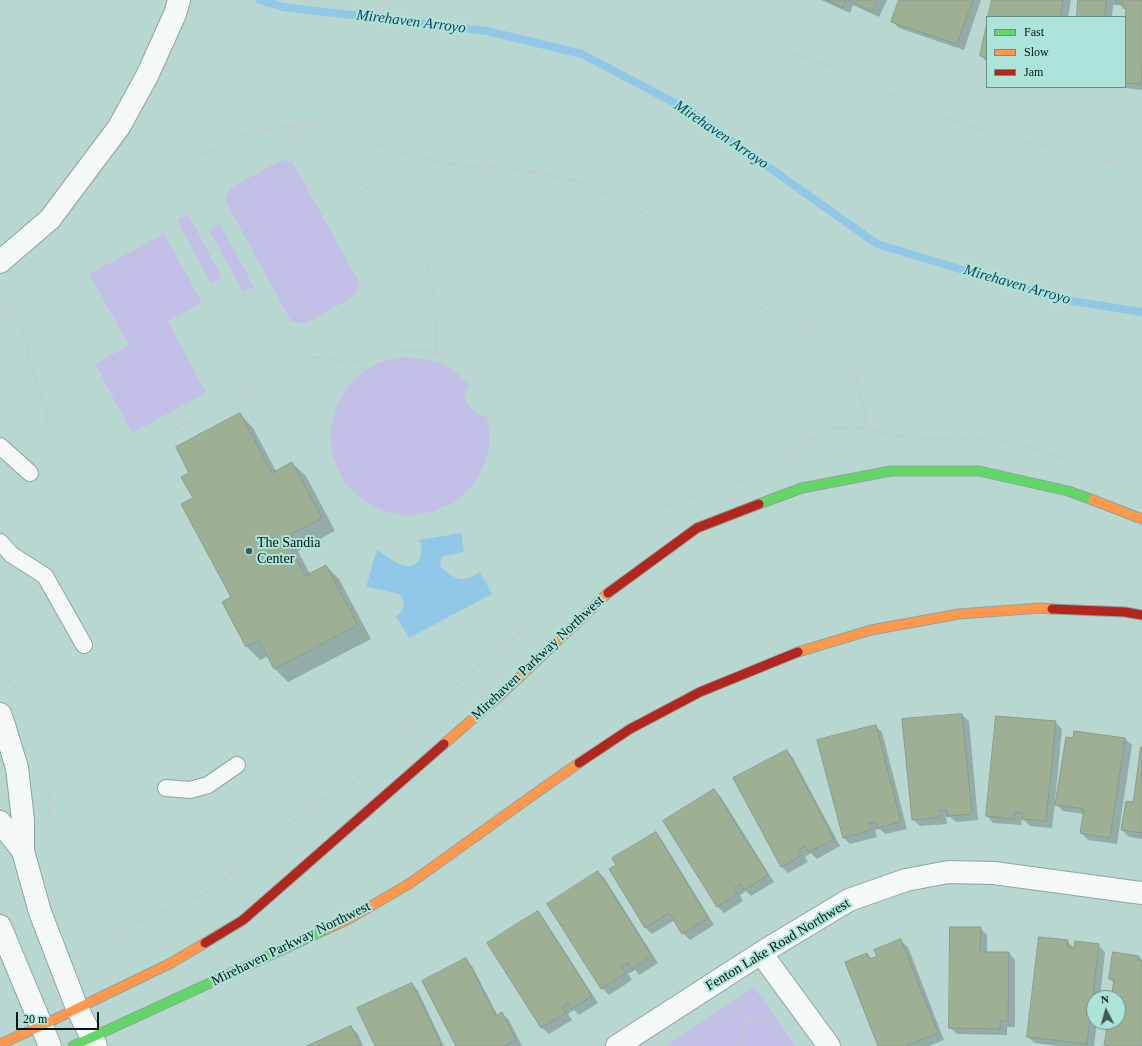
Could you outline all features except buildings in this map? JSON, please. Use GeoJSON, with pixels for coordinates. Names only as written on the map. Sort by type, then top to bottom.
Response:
{"type":"FeatureCollection","features":[{"type":"Feature","properties":{"kind":"street"},"geometry":{"type":"LineString","coordinates":[[0,262],[50,219],[119,127],[146,76],[175,14],[179,0]]}},
{"type":"Feature","properties":{"kind":"street","name":"Mirehaven Parkway Northwest"},"geometry":{"type":"LineString","coordinates":[[0,1044],[41,1026],[171,963],[242,920],[508,688],[609,592],[697,528],[802,488],[891,471],[979,471],[1068,491],[1142,520]]}},
{"type":"Feature","properties":{"kind":"street","name":"Mirehaven Parkway Northwest"},"geometry":{"type":"LineString","coordinates":[[87,1043],[347,920],[409,884],[543,788],[630,729],[700,692],[792,654],[871,630],[959,614],[1041,608],[1125,612],[1142,615]]}},
{"type":"Feature","properties":{"kind":"street"},"geometry":{"type":"LineString","coordinates":[[0,714],[17,768],[23,820],[23,851],[40,912],[77,1008],[87,1043]]}},
{"type":"Feature","properties":{"kind":"street"},"geometry":{"type":"LineString","coordinates":[[0,822],[23,851]]}},
{"type":"Feature","properties":{"kind":"street","name":"Fenton Lake Road Northwest"},"geometry":{"type":"LineString","coordinates":[[616,1046],[762,953],[850,900],[906,880],[948,872],[994,873],[1142,893]]}},
{"type":"Feature","properties":{"kind":"street"},"geometry":{"type":"LineString","coordinates":[[0,926],[50,1046]]}},
{"type":"Feature","properties":{"kind":"street"},"geometry":{"type":"LineString","coordinates":[[762,953],[829,1046]]}},
{"type":"Feature","properties":{"kind":"lane"},"geometry":{"type":"LineString","coordinates":[[0,446],[30,473]]}},
{"type":"Feature","properties":{"kind":"lane"},"geometry":{"type":"LineString","coordinates":[[0,542],[12,555],[45,576],[84,645]]}},
{"type":"Feature","properties":{"kind":"lane"},"geometry":{"type":"LineString","coordinates":[[166,788],[190,790],[208,784],[236,765]]}},
{"type":"Feature","properties":{"kind":"path"},"geometry":{"type":"LineString","coordinates":[[685,0],[708,17],[775,47],[837,68],[920,108],[968,126],[1068,152],[1142,167]]}},
{"type":"Feature","properties":{"kind":"path"},"geometry":{"type":"LineString","coordinates":[[139,152],[163,163],[177,164],[214,150],[237,137],[258,130],[311,125],[334,131],[409,156],[473,167],[510,168],[574,180],[614,197],[656,221],[690,248],[725,283],[751,303],[773,314],[805,326],[831,346],[856,377],[866,417],[866,428],[835,428],[807,442],[770,473]]}},
{"type":"Feature","properties":{"kind":"path"},"geometry":{"type":"LineString","coordinates":[[288,126],[296,139],[311,153],[342,171],[370,190],[393,211],[410,235],[427,267],[434,291],[436,353]]}},
{"type":"Feature","properties":{"kind":"path"},"geometry":{"type":"LineString","coordinates":[[3,300],[21,327],[28,343],[29,359],[47,410],[46,426],[43,435]]}},
{"type":"Feature","properties":{"kind":"path"},"geometry":{"type":"LineString","coordinates":[[119,476],[144,449],[170,431],[236,402],[262,388],[292,364],[307,357],[328,358],[342,362],[360,362],[395,350],[420,350],[436,353],[456,360],[471,369],[485,393]]}},
{"type":"Feature","properties":{"kind":"path"},"geometry":{"type":"LineString","coordinates":[[342,362],[356,379]]}},
{"type":"Feature","properties":{"kind":"path"},"geometry":{"type":"LineString","coordinates":[[80,953],[85,959],[111,948],[130,926],[200,896],[225,880],[254,843],[283,829],[318,801],[342,789],[370,770],[444,695],[534,621],[575,584],[614,540],[657,510],[709,490],[750,479]]}},
{"type":"Feature","properties":{"kind":"path"},"geometry":{"type":"LineString","coordinates":[[0,667],[4,675],[25,700],[26,706]]}},
{"type":"Feature","properties":{"kind":"path"},"geometry":{"type":"LineString","coordinates":[[47,788],[50,800],[50,822]]}},
{"type":"Feature","properties":{"kind":"path"},"geometry":{"type":"LineString","coordinates":[[732,1009],[748,1019],[760,1020],[769,1017]]}},
{"type":"Feature","properties":{"kind":"path"},"geometry":{"type":"LineString","coordinates":[[739,1046],[748,1019]]}},
{"type":"Feature","properties":{"kind":"shaded area"},"geometry":{"type":"Polygon","coordinates":[[[282,160],[293,163],[360,284],[355,296],[304,324],[291,321],[225,200],[230,188],[282,160]]]}},
{"type":"Feature","properties":{"kind":"shaded area"},"geometry":{"type":"Polygon","coordinates":[[[188,214],[222,278],[211,284],[177,220],[188,214]]]}},
{"type":"Feature","properties":{"kind":"shaded area"},"geometry":{"type":"Polygon","coordinates":[[[220,224],[254,287],[243,292],[209,229],[220,224]]]}},
{"type":"Feature","properties":{"kind":"shaded area"},"geometry":{"type":"Polygon","coordinates":[[[164,234],[202,303],[168,321],[206,393],[132,433],[95,364],[129,345],[89,274],[164,234]]]}},
{"type":"Feature","properties":{"kind":"shaded area"},"geometry":{"type":"Polygon","coordinates":[[[404,357],[424,359],[440,363],[454,371],[469,385],[464,394],[469,407],[477,414],[487,417],[489,427],[489,448],[483,467],[473,485],[455,502],[432,512],[407,516],[383,511],[361,499],[344,481],[333,458],[330,433],[335,409],[347,387],[365,370],[383,361],[404,357]]]}},
{"type":"Feature","properties":{"kind":"shaded area"},"geometry":{"type":"Polygon","coordinates":[[[461,533],[464,552],[443,556],[440,562],[441,567],[459,579],[474,576],[480,572],[492,594],[409,638],[396,616],[402,610],[404,604],[400,596],[397,593],[366,587],[377,549],[401,565],[412,566],[417,563],[421,557],[419,540],[461,533]]]}},
{"type":"Feature","properties":{"kind":"shaded area"},"geometry":{"type":"Polygon","coordinates":[[[754,987],[795,1046],[666,1046],[754,987]]]}},
{"type":"Feature","properties":{"kind":"waterway","name":"Mirehaven Arroyo"},"geometry":{"type":"LineString","coordinates":[[260,0],[283,7],[487,31],[582,54],[688,110],[877,244],[1059,299],[1142,312]]}},
{"type":"Feature","properties":{"kind":"traffic: fast"},"geometry":{"type":"LineString","coordinates":[[759,504],[802,488],[891,471],[979,471],[1068,491],[1093,500]]}},
{"type":"Feature","properties":{"kind":"traffic: fast"},"geometry":{"type":"LineString","coordinates":[[73,1046],[327,929]]}},
{"type":"Feature","properties":{"kind":"traffic: slow"},"geometry":{"type":"LineString","coordinates":[[1093,500],[1142,519]]}},
{"type":"Feature","properties":{"kind":"traffic: slow"},"geometry":{"type":"LineString","coordinates":[[444,744],[508,688],[608,593]]}},
{"type":"Feature","properties":{"kind":"traffic: slow"},"geometry":{"type":"LineString","coordinates":[[798,652],[871,630],[959,614],[1041,608],[1052,609]]}},
{"type":"Feature","properties":{"kind":"traffic: slow"},"geometry":{"type":"LineString","coordinates":[[327,929],[347,920],[409,884],[579,763]]}},
{"type":"Feature","properties":{"kind":"traffic: slow"},"geometry":{"type":"LineString","coordinates":[[0,1044],[41,1026],[171,963],[205,943]]}},
{"type":"Feature","properties":{"kind":"traffic: jam"},"geometry":{"type":"LineString","coordinates":[[608,593],[697,528],[759,504]]}},
{"type":"Feature","properties":{"kind":"traffic: jam"},"geometry":{"type":"LineString","coordinates":[[1052,609],[1125,612],[1142,615]]}},
{"type":"Feature","properties":{"kind":"traffic: jam"},"geometry":{"type":"LineString","coordinates":[[579,763],[630,729],[700,692],[798,652]]}},
{"type":"Feature","properties":{"kind":"traffic: jam"},"geometry":{"type":"LineString","coordinates":[[205,943],[243,920],[444,744]]}},
{"type":"Feature","properties":{"kind":"place","name":"The Sandia Center"},"geometry":{"type":"Point","coordinates":[249,551]}}]}
